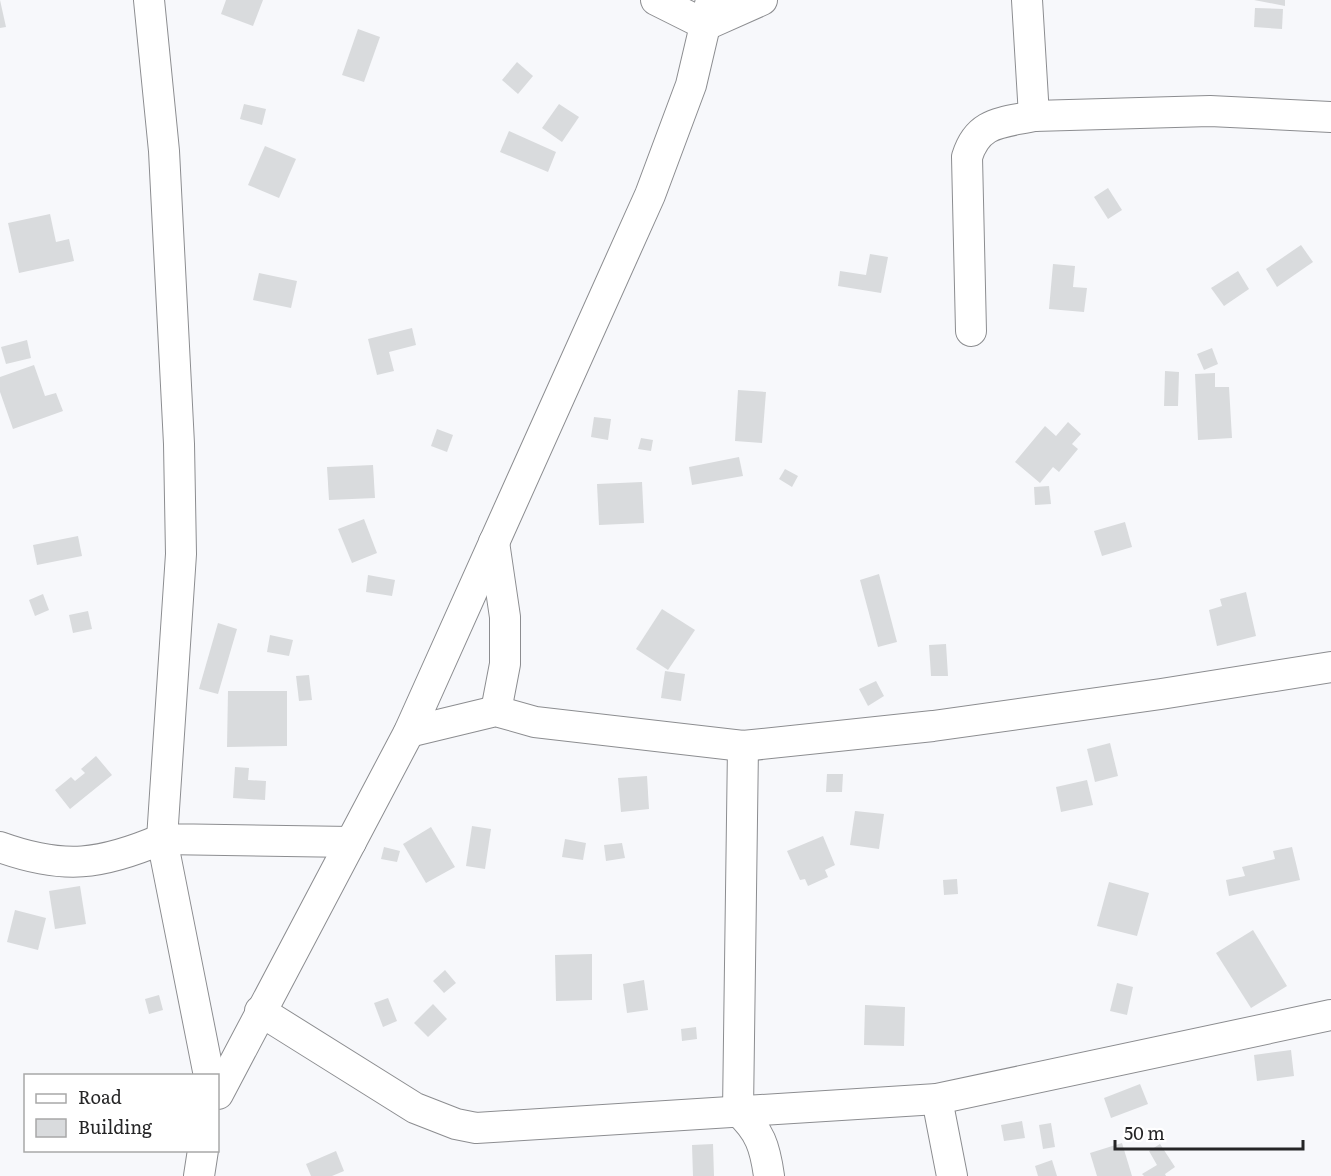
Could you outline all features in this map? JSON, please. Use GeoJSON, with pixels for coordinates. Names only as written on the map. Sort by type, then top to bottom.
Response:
{"type":"FeatureCollection","features":[{"type":"Feature","properties":{"kind":"street"},"geometry":{"type":"LineString","coordinates":[[149,0],[164,151],[180,477],[180,576],[162,839],[209,1074]]}},
{"type":"Feature","properties":{"kind":"street"},"geometry":{"type":"LineString","coordinates":[[656,0],[709,13],[762,0]]}},
{"type":"Feature","properties":{"kind":"street"},"geometry":{"type":"LineString","coordinates":[[1028,0],[1034,116]]}},
{"type":"Feature","properties":{"kind":"street"},"geometry":{"type":"LineString","coordinates":[[219,1092],[409,732],[650,195],[691,85],[709,13]]}},
{"type":"Feature","properties":{"kind":"street"},"geometry":{"type":"LineString","coordinates":[[970,331],[967,157],[972,142],[981,131],[995,124],[1034,116],[1210,111],[1331,117]]}},
{"type":"Feature","properties":{"kind":"street"},"geometry":{"type":"LineString","coordinates":[[494,542],[505,617],[505,664],[496,711]]}},
{"type":"Feature","properties":{"kind":"street"},"geometry":{"type":"LineString","coordinates":[[409,732],[496,711],[535,722],[743,746],[933,726],[1331,667]]}},
{"type":"Feature","properties":{"kind":"street"},"geometry":{"type":"LineString","coordinates":[[743,746],[738,1111],[753,1125],[761,1140],[769,1176]]}},
{"type":"Feature","properties":{"kind":"street"},"geometry":{"type":"LineString","coordinates":[[0,847],[25,856],[56,861],[97,861],[129,853],[162,839],[351,842]]}},
{"type":"Feature","properties":{"kind":"street"},"geometry":{"type":"LineString","coordinates":[[260,1011],[415,1108],[465,1127],[937,1099],[1331,1015]]}},
{"type":"Feature","properties":{"kind":"street"},"geometry":{"type":"LineString","coordinates":[[937,1099],[952,1176]]}},
{"type":"Feature","properties":{"kind":"street"},"geometry":{"type":"LineString","coordinates":[[199,1176],[203,1152]]}},
{"type":"Feature","properties":{"kind":"building"},"geometry":{"type":"Polygon","coordinates":[[[0,0],[6,27],[0,28],[0,0]]]}},
{"type":"Feature","properties":{"kind":"building"},"geometry":{"type":"Polygon","coordinates":[[[226,0],[263,0],[253,26],[221,14],[226,0]]]}},
{"type":"Feature","properties":{"kind":"building"},"geometry":{"type":"Polygon","coordinates":[[[1254,0],[1285,0],[1285,6],[1254,0]]]}},
{"type":"Feature","properties":{"kind":"building"},"geometry":{"type":"Polygon","coordinates":[[[1255,8],[1283,9],[1282,29],[1254,27],[1255,8]]]}},
{"type":"Feature","properties":{"kind":"building"},"geometry":{"type":"Polygon","coordinates":[[[358,29],[380,37],[364,82],[342,75],[358,29]]]}},
{"type":"Feature","properties":{"kind":"building"},"geometry":{"type":"Polygon","coordinates":[[[517,62],[533,76],[518,94],[502,80],[517,62]]]}},
{"type":"Feature","properties":{"kind":"building"},"geometry":{"type":"Polygon","coordinates":[[[244,104],[266,109],[262,125],[240,119],[244,104]]]}},
{"type":"Feature","properties":{"kind":"building"},"geometry":{"type":"Polygon","coordinates":[[[559,104],[579,117],[562,142],[542,128],[559,104]]]}},
{"type":"Feature","properties":{"kind":"building"},"geometry":{"type":"Polygon","coordinates":[[[509,131],[556,152],[548,172],[500,152],[509,131]]]}},
{"type":"Feature","properties":{"kind":"building"},"geometry":{"type":"Polygon","coordinates":[[[265,146],[296,159],[279,198],[248,185],[265,146]]]}},
{"type":"Feature","properties":{"kind":"building"},"geometry":{"type":"Polygon","coordinates":[[[1108,188],[1122,210],[1108,219],[1094,197],[1108,188]]]}},
{"type":"Feature","properties":{"kind":"building"},"geometry":{"type":"Polygon","coordinates":[[[50,214],[56,242],[69,239],[74,261],[19,273],[8,223],[50,214]]]}},
{"type":"Feature","properties":{"kind":"building"},"geometry":{"type":"Polygon","coordinates":[[[1301,245],[1313,262],[1277,287],[1266,269],[1301,245]]]}},
{"type":"Feature","properties":{"kind":"building"},"geometry":{"type":"Polygon","coordinates":[[[870,254],[888,257],[881,293],[838,286],[840,271],[866,275],[870,254]]]}},
{"type":"Feature","properties":{"kind":"building"},"geometry":{"type":"Polygon","coordinates":[[[1053,264],[1075,266],[1073,287],[1087,288],[1084,312],[1049,309],[1053,264]]]}},
{"type":"Feature","properties":{"kind":"building"},"geometry":{"type":"Polygon","coordinates":[[[1238,271],[1249,289],[1224,306],[1211,288],[1238,271]]]}},
{"type":"Feature","properties":{"kind":"building"},"geometry":{"type":"Polygon","coordinates":[[[259,273],[297,281],[291,308],[253,300],[259,273]]]}},
{"type":"Feature","properties":{"kind":"building"},"geometry":{"type":"Polygon","coordinates":[[[412,328],[416,345],[389,352],[394,371],[377,375],[368,339],[412,328]]]}},
{"type":"Feature","properties":{"kind":"building"},"geometry":{"type":"Polygon","coordinates":[[[27,340],[31,358],[6,364],[1,347],[27,340]]]}},
{"type":"Feature","properties":{"kind":"building"},"geometry":{"type":"Polygon","coordinates":[[[1212,348],[1218,364],[1204,370],[1197,354],[1212,348]]]}},
{"type":"Feature","properties":{"kind":"building"},"geometry":{"type":"Polygon","coordinates":[[[34,365],[45,396],[56,393],[63,411],[13,429],[0,392],[0,377],[34,365]]]}},
{"type":"Feature","properties":{"kind":"building"},"geometry":{"type":"Polygon","coordinates":[[[1165,371],[1179,372],[1178,406],[1164,406],[1165,371]]]}},
{"type":"Feature","properties":{"kind":"building"},"geometry":{"type":"Polygon","coordinates":[[[1215,373],[1215,387],[1229,387],[1232,438],[1198,440],[1195,374],[1215,373]]]}},
{"type":"Feature","properties":{"kind":"building"},"geometry":{"type":"Polygon","coordinates":[[[738,390],[766,392],[762,443],[735,441],[738,390]]]}},
{"type":"Feature","properties":{"kind":"building"},"geometry":{"type":"Polygon","coordinates":[[[594,417],[611,419],[608,440],[591,437],[594,417]]]}},
{"type":"Feature","properties":{"kind":"building"},"geometry":{"type":"Polygon","coordinates":[[[1068,422],[1081,434],[1072,444],[1078,449],[1059,472],[1053,467],[1040,483],[1015,462],[1045,426],[1056,436],[1068,422]]]}},
{"type":"Feature","properties":{"kind":"building"},"geometry":{"type":"Polygon","coordinates":[[[437,429],[453,435],[447,452],[431,446],[437,429]]]}},
{"type":"Feature","properties":{"kind":"building"},"geometry":{"type":"Polygon","coordinates":[[[641,438],[653,440],[651,451],[638,449],[641,438]]]}},
{"type":"Feature","properties":{"kind":"building"},"geometry":{"type":"Polygon","coordinates":[[[739,457],[743,476],[692,485],[689,467],[739,457]]]}},
{"type":"Feature","properties":{"kind":"building"},"geometry":{"type":"Polygon","coordinates":[[[373,465],[375,498],[329,500],[327,467],[373,465]]]}},
{"type":"Feature","properties":{"kind":"building"},"geometry":{"type":"Polygon","coordinates":[[[785,469],[798,476],[792,487],[779,479],[785,469]]]}},
{"type":"Feature","properties":{"kind":"building"},"geometry":{"type":"Polygon","coordinates":[[[642,482],[644,523],[599,525],[597,484],[642,482]]]}},
{"type":"Feature","properties":{"kind":"building"},"geometry":{"type":"Polygon","coordinates":[[[1049,486],[1051,504],[1035,505],[1034,487],[1049,486]]]}},
{"type":"Feature","properties":{"kind":"building"},"geometry":{"type":"Polygon","coordinates":[[[364,519],[377,553],[352,563],[338,529],[364,519]]]}},
{"type":"Feature","properties":{"kind":"building"},"geometry":{"type":"Polygon","coordinates":[[[1125,522],[1132,547],[1102,556],[1094,531],[1125,522]]]}},
{"type":"Feature","properties":{"kind":"building"},"geometry":{"type":"Polygon","coordinates":[[[78,536],[82,556],[37,565],[33,545],[78,536]]]}},
{"type":"Feature","properties":{"kind":"building"},"geometry":{"type":"Polygon","coordinates":[[[879,574],[897,642],[878,647],[860,580],[879,574]]]}},
{"type":"Feature","properties":{"kind":"building"},"geometry":{"type":"Polygon","coordinates":[[[368,575],[395,580],[392,596],[366,592],[368,575]]]}},
{"type":"Feature","properties":{"kind":"building"},"geometry":{"type":"Polygon","coordinates":[[[1246,592],[1256,636],[1217,646],[1209,610],[1222,606],[1220,599],[1246,592]]]}},
{"type":"Feature","properties":{"kind":"building"},"geometry":{"type":"Polygon","coordinates":[[[43,594],[49,610],[35,616],[29,600],[43,594]]]}},
{"type":"Feature","properties":{"kind":"building"},"geometry":{"type":"Polygon","coordinates":[[[662,609],[695,630],[668,670],[636,649],[662,609]]]}},
{"type":"Feature","properties":{"kind":"building"},"geometry":{"type":"Polygon","coordinates":[[[88,611],[92,629],[73,633],[69,615],[88,611]]]}},
{"type":"Feature","properties":{"kind":"building"},"geometry":{"type":"Polygon","coordinates":[[[218,623],[237,629],[218,694],[199,689],[218,623]]]}},
{"type":"Feature","properties":{"kind":"building"},"geometry":{"type":"Polygon","coordinates":[[[270,635],[293,640],[289,656],[267,652],[270,635]]]}},
{"type":"Feature","properties":{"kind":"building"},"geometry":{"type":"Polygon","coordinates":[[[946,644],[948,676],[931,676],[929,645],[946,644]]]}},
{"type":"Feature","properties":{"kind":"building"},"geometry":{"type":"Polygon","coordinates":[[[665,671],[685,674],[681,701],[661,698],[665,671]]]}},
{"type":"Feature","properties":{"kind":"building"},"geometry":{"type":"Polygon","coordinates":[[[309,675],[312,700],[299,701],[296,676],[309,675]]]}},
{"type":"Feature","properties":{"kind":"building"},"geometry":{"type":"Polygon","coordinates":[[[876,681],[884,696],[868,706],[859,689],[876,681]]]}},
{"type":"Feature","properties":{"kind":"building"},"geometry":{"type":"Polygon","coordinates":[[[228,691],[287,691],[287,746],[227,747],[228,691]]]}},
{"type":"Feature","properties":{"kind":"building"},"geometry":{"type":"Polygon","coordinates":[[[1110,743],[1118,776],[1095,782],[1087,749],[1110,743]]]}},
{"type":"Feature","properties":{"kind":"building"},"geometry":{"type":"Polygon","coordinates":[[[96,756],[112,775],[70,809],[55,790],[71,777],[75,781],[85,773],[81,769],[96,756]]]}},
{"type":"Feature","properties":{"kind":"building"},"geometry":{"type":"Polygon","coordinates":[[[235,767],[249,768],[248,780],[266,781],[265,800],[233,798],[235,767]]]}},
{"type":"Feature","properties":{"kind":"building"},"geometry":{"type":"Polygon","coordinates":[[[827,774],[843,774],[842,792],[826,792],[827,774]]]}},
{"type":"Feature","properties":{"kind":"building"},"geometry":{"type":"Polygon","coordinates":[[[647,776],[649,809],[621,812],[618,778],[647,776]]]}},
{"type":"Feature","properties":{"kind":"building"},"geometry":{"type":"Polygon","coordinates":[[[1087,780],[1093,805],[1061,812],[1056,787],[1087,780]]]}},
{"type":"Feature","properties":{"kind":"building"},"geometry":{"type":"Polygon","coordinates":[[[855,811],[884,814],[879,849],[850,845],[855,811]]]}},
{"type":"Feature","properties":{"kind":"building"},"geometry":{"type":"Polygon","coordinates":[[[472,826],[491,829],[485,869],[466,866],[472,826]]]}},
{"type":"Feature","properties":{"kind":"building"},"geometry":{"type":"Polygon","coordinates":[[[431,827],[455,867],[426,883],[403,844],[431,827]]]}},
{"type":"Feature","properties":{"kind":"building"},"geometry":{"type":"Polygon","coordinates":[[[823,836],[835,865],[825,870],[828,877],[808,886],[805,879],[800,880],[787,851],[823,836]]]}},
{"type":"Feature","properties":{"kind":"building"},"geometry":{"type":"Polygon","coordinates":[[[565,839],[586,843],[583,860],[562,857],[565,839]]]}},
{"type":"Feature","properties":{"kind":"building"},"geometry":{"type":"Polygon","coordinates":[[[622,843],[625,858],[606,861],[604,845],[622,843]]]}},
{"type":"Feature","properties":{"kind":"building"},"geometry":{"type":"Polygon","coordinates":[[[384,847],[400,851],[397,862],[381,859],[384,847]]]}},
{"type":"Feature","properties":{"kind":"building"},"geometry":{"type":"Polygon","coordinates":[[[1292,847],[1300,880],[1229,896],[1226,880],[1245,876],[1242,867],[1275,859],[1273,851],[1292,847]]]}},
{"type":"Feature","properties":{"kind":"building"},"geometry":{"type":"Polygon","coordinates":[[[957,879],[958,894],[944,895],[943,880],[957,879]]]}},
{"type":"Feature","properties":{"kind":"building"},"geometry":{"type":"Polygon","coordinates":[[[1109,882],[1149,893],[1137,936],[1097,926],[1109,882]]]}},
{"type":"Feature","properties":{"kind":"building"},"geometry":{"type":"Polygon","coordinates":[[[80,886],[86,924],[55,929],[49,891],[80,886]]]}},
{"type":"Feature","properties":{"kind":"building"},"geometry":{"type":"Polygon","coordinates":[[[15,910],[46,918],[38,950],[7,942],[15,910]]]}},
{"type":"Feature","properties":{"kind":"building"},"geometry":{"type":"Polygon","coordinates":[[[1253,930],[1287,986],[1251,1008],[1216,953],[1253,930]]]}},
{"type":"Feature","properties":{"kind":"building"},"geometry":{"type":"Polygon","coordinates":[[[592,954],[592,1000],[556,1001],[555,955],[592,954]]]}},
{"type":"Feature","properties":{"kind":"building"},"geometry":{"type":"Polygon","coordinates":[[[445,970],[456,983],[444,993],[433,981],[445,970]]]}},
{"type":"Feature","properties":{"kind":"building"},"geometry":{"type":"Polygon","coordinates":[[[644,980],[648,1010],[627,1013],[623,984],[644,980]]]}},
{"type":"Feature","properties":{"kind":"building"},"geometry":{"type":"Polygon","coordinates":[[[1117,983],[1133,987],[1127,1015],[1110,1011],[1117,983]]]}},
{"type":"Feature","properties":{"kind":"building"},"geometry":{"type":"Polygon","coordinates":[[[159,995],[163,1010],[149,1014],[145,999],[159,995]]]}},
{"type":"Feature","properties":{"kind":"building"},"geometry":{"type":"Polygon","coordinates":[[[388,998],[397,1021],[383,1027],[374,1003],[388,998]]]}},
{"type":"Feature","properties":{"kind":"building"},"geometry":{"type":"Polygon","coordinates":[[[433,1004],[447,1019],[428,1037],[414,1023],[433,1004]]]}},
{"type":"Feature","properties":{"kind":"building"},"geometry":{"type":"Polygon","coordinates":[[[865,1005],[905,1007],[904,1046],[864,1045],[865,1005]]]}},
{"type":"Feature","properties":{"kind":"building"},"geometry":{"type":"Polygon","coordinates":[[[696,1027],[697,1039],[682,1041],[681,1029],[696,1027]]]}},
{"type":"Feature","properties":{"kind":"building"},"geometry":{"type":"Polygon","coordinates":[[[1291,1050],[1294,1076],[1257,1081],[1254,1055],[1291,1050]]]}},
{"type":"Feature","properties":{"kind":"building"},"geometry":{"type":"Polygon","coordinates":[[[1140,1084],[1148,1104],[1111,1118],[1104,1098],[1140,1084]]]}},
{"type":"Feature","properties":{"kind":"building"},"geometry":{"type":"Polygon","coordinates":[[[1022,1121],[1025,1138],[1004,1141],[1001,1125],[1022,1121]]]}},
{"type":"Feature","properties":{"kind":"building"},"geometry":{"type":"Polygon","coordinates":[[[1051,1123],[1055,1147],[1043,1149],[1039,1125],[1051,1123]]]}},
{"type":"Feature","properties":{"kind":"building"},"geometry":{"type":"Polygon","coordinates":[[[1122,1143],[1132,1176],[1097,1176],[1090,1153],[1122,1143]]]}},
{"type":"Feature","properties":{"kind":"building"},"geometry":{"type":"Polygon","coordinates":[[[713,1144],[714,1176],[693,1176],[692,1145],[713,1144]]]}},
{"type":"Feature","properties":{"kind":"building"},"geometry":{"type":"Polygon","coordinates":[[[1160,1144],[1175,1167],[1165,1174],[1166,1176],[1144,1176],[1142,1174],[1157,1165],[1149,1151],[1160,1144]]]}},
{"type":"Feature","properties":{"kind":"building"},"geometry":{"type":"Polygon","coordinates":[[[336,1151],[344,1171],[332,1176],[311,1176],[306,1164],[336,1151]]]}},
{"type":"Feature","properties":{"kind":"building"},"geometry":{"type":"Polygon","coordinates":[[[1052,1160],[1057,1176],[1038,1176],[1035,1166],[1052,1160]]]}}]}
